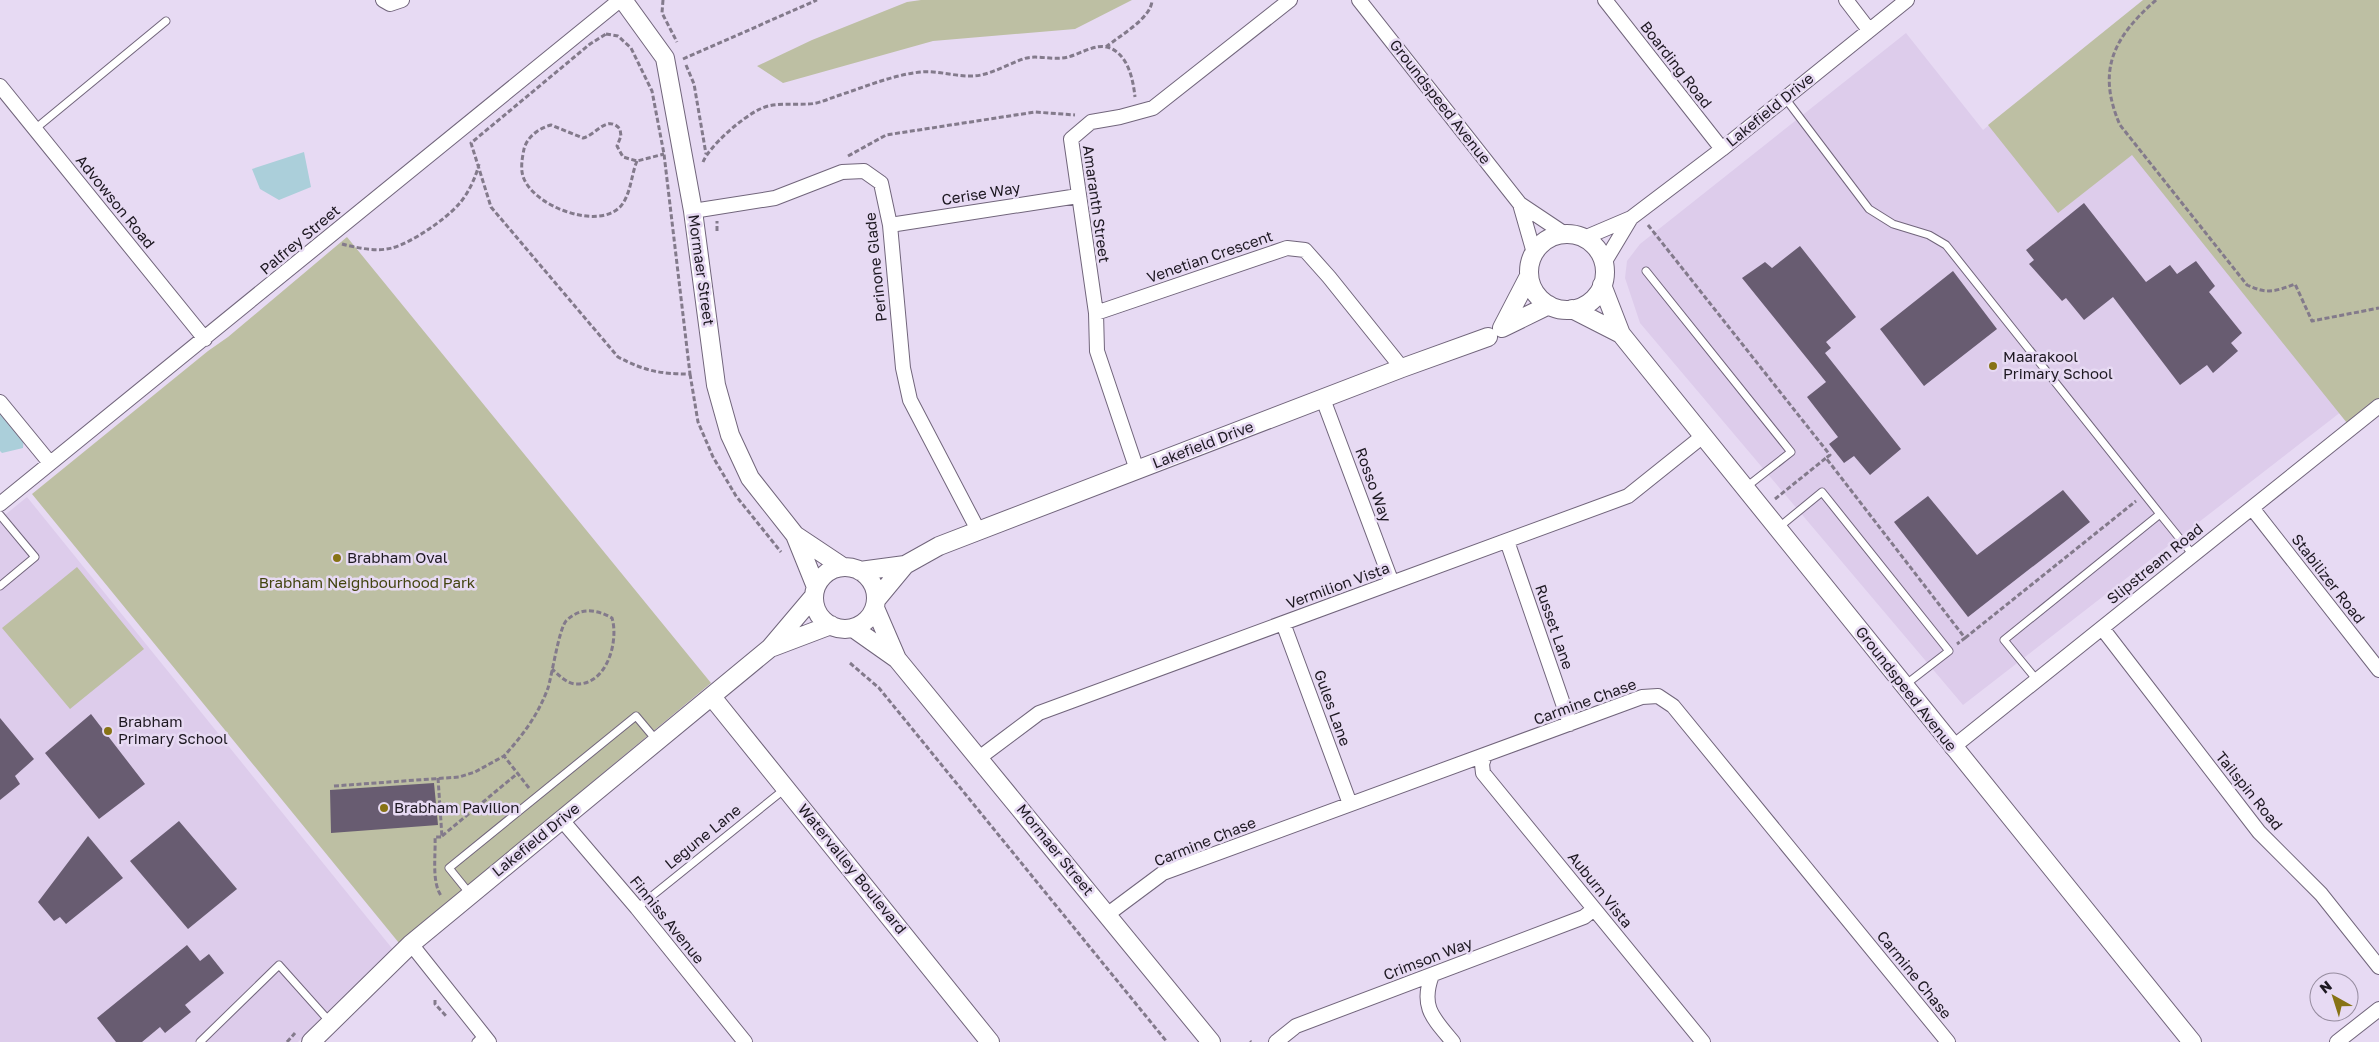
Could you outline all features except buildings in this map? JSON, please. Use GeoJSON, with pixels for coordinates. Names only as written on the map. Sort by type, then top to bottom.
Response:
{"type":"FeatureCollection","features":[{"type":"Feature","properties":{"kind":"street"},"geometry":{"type":"LineString","coordinates":[[383,0],[390,4],[402,0]]}},
{"type":"Feature","properties":{"kind":"street","name":"Mormaer Street"},"geometry":{"type":"LineString","coordinates":[[621,0],[665,58],[693,212],[716,385],[730,435],[750,478],[795,535],[843,567]]}},
{"type":"Feature","properties":{"kind":"street","name":"Palfrey Street"},"geometry":{"type":"LineString","coordinates":[[0,504],[621,0]]}},
{"type":"Feature","properties":{"kind":"street","name":"Amaranth Street"},"geometry":{"type":"LineString","coordinates":[[1137,470],[1097,351],[1096,313],[1071,139],[1091,122],[1153,108],[1290,0]]}},
{"type":"Feature","properties":{"kind":"street","name":"Groundspeed Avenue"},"geometry":{"type":"LineString","coordinates":[[1359,0],[1520,204],[1565,234]]}},
{"type":"Feature","properties":{"kind":"street","name":"Boarding Road"},"geometry":{"type":"LineString","coordinates":[[1605,0],[1722,149]]}},
{"type":"Feature","properties":{"kind":"street"},"geometry":{"type":"LineString","coordinates":[[1846,0],[1870,30]]}},
{"type":"Feature","properties":{"kind":"street","name":"Lakefield Drive"},"geometry":{"type":"LineString","coordinates":[[1584,238],[1635,215],[1722,149],[1907,0]]}},
{"type":"Feature","properties":{"kind":"street","name":"Advowson Road"},"geometry":{"type":"LineString","coordinates":[[0,86],[205,339]]}},
{"type":"Feature","properties":{"kind":"street","name":"Perinone Glade"},"geometry":{"type":"LineString","coordinates":[[693,212],[775,198],[842,172],[864,170],[881,183],[890,225],[903,368],[910,400],[978,530]]}},
{"type":"Feature","properties":{"kind":"street","name":"Cerise Way"},"geometry":{"type":"LineString","coordinates":[[890,225],[1078,196]]}},
{"type":"Feature","properties":{"kind":"street","name":"Groundspeed Avenue"},"geometry":{"type":"LineString","coordinates":[[1520,204],[1534,253]]}},
{"type":"Feature","properties":{"kind":"street","name":"Lakefield Drive"},"geometry":{"type":"LineString","coordinates":[[1604,263],[1635,215]]}},
{"type":"Feature","properties":{"kind":"street"},"geometry":{"type":"LineString","coordinates":[[1565,234],[1584,238],[1598,251],[1604,263],[1602,285],[1594,298],[1584,305],[1572,309],[1560,309],[1549,305],[1539,298],[1532,288],[1529,276],[1530,264],[1534,253],[1547,240],[1565,234]]}},
{"type":"Feature","properties":{"kind":"street","name":"Venetian Crescent"},"geometry":{"type":"LineString","coordinates":[[1096,313],[1287,248],[1305,250],[1402,368]]}},
{"type":"Feature","properties":{"kind":"street"},"geometry":{"type":"LineString","coordinates":[[1495,332],[1529,276]]}},
{"type":"Feature","properties":{"kind":"street","name":"Groundspeed Avenue"},"geometry":{"type":"LineString","coordinates":[[1602,285],[1621,334],[1952,748],[2192,1042]]}},
{"type":"Feature","properties":{"kind":"street","name":"Lakefield Drive"},"geometry":{"type":"LineString","coordinates":[[860,571],[905,565],[939,546],[978,530],[1495,332],[1549,305]]}},
{"type":"Feature","properties":{"kind":"street","name":"Groundspeed Avenue"},"geometry":{"type":"LineString","coordinates":[[1572,309],[1621,334]]}},
{"type":"Feature","properties":{"kind":"street","name":"Rosso Way"},"geometry":{"type":"LineString","coordinates":[[1323,399],[1392,583]]}},
{"type":"Feature","properties":{"kind":"street"},"geometry":{"type":"LineString","coordinates":[[0,402],[50,463]]}},
{"type":"Feature","properties":{"kind":"street","name":"Slipstream Road"},"geometry":{"type":"LineString","coordinates":[[1952,748],[2379,406]]}},
{"type":"Feature","properties":{"kind":"street","name":"Vermilion Vista"},"geometry":{"type":"LineString","coordinates":[[979,758],[1039,713],[1628,496],[1703,436]]}},
{"type":"Feature","properties":{"kind":"street","name":"Stabilizer Road"},"geometry":{"type":"LineString","coordinates":[[2252,508],[2379,670]]}},
{"type":"Feature","properties":{"kind":"street","name":"Mormaer Street"},"geometry":{"type":"LineString","coordinates":[[795,535],[815,592]]}},
{"type":"Feature","properties":{"kind":"street","name":"Russet Lane"},"geometry":{"type":"LineString","coordinates":[[1507,541],[1570,724]]}},
{"type":"Feature","properties":{"kind":"street","name":"Lakefield Drive"},"geometry":{"type":"LineString","coordinates":[[876,604],[905,565]]}},
{"type":"Feature","properties":{"kind":"street"},"geometry":{"type":"LineString","coordinates":[[843,567],[860,571],[873,583],[876,604],[866,622],[853,628],[840,629],[831,625],[818,612],[815,592],[826,574],[843,567]]}},
{"type":"Feature","properties":{"kind":"street","name":"Lakefield Drive"},"geometry":{"type":"LineString","coordinates":[[311,1042],[325,1016],[411,944],[465,888],[561,819],[770,648],[815,592]]}},
{"type":"Feature","properties":{"kind":"street","name":"Mormaer Street"},"geometry":{"type":"LineString","coordinates":[[876,604],[897,659]]}},
{"type":"Feature","properties":{"kind":"street","name":"Gules Lane"},"geometry":{"type":"LineString","coordinates":[[1283,623],[1350,804]]}},
{"type":"Feature","properties":{"kind":"street","name":"Lakefield Drive"},"geometry":{"type":"LineString","coordinates":[[770,648],[831,625]]}},
{"type":"Feature","properties":{"kind":"street","name":"Mormaer Street"},"geometry":{"type":"LineString","coordinates":[[853,628],[897,659],[1108,914],[1211,1042]]}},
{"type":"Feature","properties":{"kind":"street","name":"Tailspin Road"},"geometry":{"type":"LineString","coordinates":[[2102,628],[2259,832],[2321,894],[2379,967]]}},
{"type":"Feature","properties":{"kind":"street","name":"Carmine Chase"},"geometry":{"type":"LineString","coordinates":[[1108,914],[1163,873],[1642,697],[1658,696],[1673,706],[1948,1042]]}},
{"type":"Feature","properties":{"kind":"street","name":"Watervalley Boulevard"},"geometry":{"type":"LineString","coordinates":[[712,697],[990,1042]]}},
{"type":"Feature","properties":{"kind":"street","name":"Auburn Vista"},"geometry":{"type":"LineString","coordinates":[[1485,755],[1482,764],[1483,773],[1703,1042]]}},
{"type":"Feature","properties":{"kind":"street","name":"Finniss Avenue"},"geometry":{"type":"LineString","coordinates":[[561,819],[637,908],[745,1042]]}},
{"type":"Feature","properties":{"kind":"street","name":"Crimson Way"},"geometry":{"type":"LineString","coordinates":[[1276,1042],[1296,1026],[1584,917],[1594,909]]}},
{"type":"Feature","properties":{"kind":"street"},"geometry":{"type":"LineString","coordinates":[[411,944],[483,1040]]}},
{"type":"Feature","properties":{"kind":"street"},"geometry":{"type":"LineString","coordinates":[[1432,975],[1426,990],[1427,1003],[1431,1015],[1453,1042]]}},
{"type":"Feature","properties":{"kind":"street"},"geometry":{"type":"LineString","coordinates":[[2337,1042],[2379,1009]]}},
{"type":"Feature","properties":{"kind":"lane"},"geometry":{"type":"LineString","coordinates":[[35,129],[166,21]]}},
{"type":"Feature","properties":{"kind":"lane"},"geometry":{"type":"LineString","coordinates":[[1785,98],[1868,209],[1893,224],[1929,235],[1946,245],[2193,555]]}},
{"type":"Feature","properties":{"kind":"lane"},"geometry":{"type":"LineString","coordinates":[[1646,271],[1790,452],[1745,488]]}},
{"type":"Feature","properties":{"kind":"lane"},"geometry":{"type":"LineString","coordinates":[[1778,528],[1822,492],[1948,651],[1904,686]]}},
{"type":"Feature","properties":{"kind":"lane"},"geometry":{"type":"LineString","coordinates":[[2036,680],[2004,640],[2160,514]]}},
{"type":"Feature","properties":{"kind":"lane"},"geometry":{"type":"LineString","coordinates":[[0,515],[35,557],[0,586]]}},
{"type":"Feature","properties":{"kind":"lane"},"geometry":{"type":"LineString","coordinates":[[465,888],[449,868],[636,716],[657,741]]}},
{"type":"Feature","properties":{"kind":"lane","name":"Legune Lane"},"geometry":{"type":"LineString","coordinates":[[637,908],[786,788]]}},
{"type":"Feature","properties":{"kind":"lane"},"geometry":{"type":"LineString","coordinates":[[200,1042],[279,964],[325,1016]]}},
{"type":"Feature","properties":{"kind":"path"},"geometry":{"type":"LineString","coordinates":[[663,0],[662,13],[674,35],[694,84],[706,154]]}},
{"type":"Feature","properties":{"kind":"path"},"geometry":{"type":"LineString","coordinates":[[683,59],[817,0]]}},
{"type":"Feature","properties":{"kind":"path"},"geometry":{"type":"LineString","coordinates":[[700,169],[706,154],[735,127],[761,108],[788,104],[810,104],[897,76],[922,72],[942,72],[961,77],[982,75],[1025,58],[1052,59],[1068,57],[1092,49],[1106,47],[1142,19],[1152,4],[1152,0]]}},
{"type":"Feature","properties":{"kind":"path"},"geometry":{"type":"LineString","coordinates":[[2156,0],[2133,20],[2120,40],[2111,60],[2108,88],[2112,108],[2120,125],[2247,286],[2262,292],[2277,292],[2294,284],[2312,321],[2379,308]]}},
{"type":"Feature","properties":{"kind":"path"},"geometry":{"type":"LineString","coordinates":[[690,374],[662,374],[635,366],[618,357],[491,207],[479,162],[471,143],[590,44],[606,34],[618,36],[631,48],[652,91],[664,154],[690,374],[698,422],[713,457],[736,496],[784,558]]}},
{"type":"Feature","properties":{"kind":"path"},"geometry":{"type":"LineString","coordinates":[[1106,47],[1116,51],[1130,70],[1137,113]]}},
{"type":"Feature","properties":{"kind":"path"},"geometry":{"type":"LineString","coordinates":[[844,158],[886,136],[1035,112],[1078,116]]}},
{"type":"Feature","properties":{"kind":"path"},"geometry":{"type":"LineString","coordinates":[[637,161],[626,199],[620,206],[604,216],[570,213],[544,201],[525,181],[522,163],[525,146],[529,138],[544,126],[551,125],[561,128],[576,137],[583,138],[588,137],[609,123],[620,129],[621,136],[617,146],[623,157],[637,161],[664,154]]}},
{"type":"Feature","properties":{"kind":"path"},"geometry":{"type":"LineString","coordinates":[[340,244],[360,249],[391,248],[424,232],[459,204],[476,175],[479,162]]}},
{"type":"Feature","properties":{"kind":"path"},"geometry":{"type":"LineString","coordinates":[[1635,215],[1830,455],[1762,509]]}},
{"type":"Feature","properties":{"kind":"path"},"geometry":{"type":"LineString","coordinates":[[713,239],[716,231],[723,225]]}},
{"type":"Feature","properties":{"kind":"path"},"geometry":{"type":"LineString","coordinates":[[1826,458],[1965,638]]}},
{"type":"Feature","properties":{"kind":"path"},"geometry":{"type":"LineString","coordinates":[[1948,651],[2144,494]]}},
{"type":"Feature","properties":{"kind":"path"},"geometry":{"type":"LineString","coordinates":[[334,786],[459,777],[475,772],[504,756],[537,714],[548,686],[552,669],[564,623],[577,613],[588,610],[601,611],[612,618],[614,626],[613,650],[607,666],[591,680],[576,684],[564,680],[552,669]]}},
{"type":"Feature","properties":{"kind":"path"},"geometry":{"type":"LineString","coordinates":[[850,663],[880,688],[1167,1042]]}},
{"type":"Feature","properties":{"kind":"path"},"geometry":{"type":"LineString","coordinates":[[504,756],[536,797]]}},
{"type":"Feature","properties":{"kind":"path"},"geometry":{"type":"LineString","coordinates":[[442,897],[438,892],[437,884],[435,837],[442,837],[518,774]]}},
{"type":"Feature","properties":{"kind":"path"},"geometry":{"type":"LineString","coordinates":[[438,778],[442,837]]}},
{"type":"Feature","properties":{"kind":"path"},"geometry":{"type":"LineString","coordinates":[[435,903],[442,897],[465,888]]}},
{"type":"Feature","properties":{"kind":"path"},"geometry":{"type":"LineString","coordinates":[[436,998],[435,1004],[452,1023]]}},
{"type":"Feature","properties":{"kind":"path"},"geometry":{"type":"LineString","coordinates":[[287,1042],[325,1016]]}},
{"type":"Feature","properties":{"kind":"shaded area","name":"Maarakool Primary School"},"geometry":{"type":"Polygon","coordinates":[[[1906,33],[1983,130],[2061,67],[2346,408],[1963,705],[1640,323],[1625,278],[1627,261],[1640,244],[1906,33]]]}},
{"type":"Feature","properties":{"kind":"shaded area"},"geometry":{"type":"Polygon","coordinates":[[[304,152],[311,187],[279,200],[260,189],[252,169],[304,152]]]}},
{"type":"Feature","properties":{"kind":"shaded area"},"geometry":{"type":"Polygon","coordinates":[[[3,401],[11,405],[20,415],[24,432],[23,448],[2,453],[0,451],[0,403],[3,401]]]}},
{"type":"Feature","properties":{"kind":"shaded area","name":"Brabham Primary School"},"geometry":{"type":"Polygon","coordinates":[[[27,497],[395,952],[298,1042],[0,1042],[0,519],[27,497]]]}},
{"type":"Feature","properties":{"kind":"green space"},"geometry":{"type":"Polygon","coordinates":[[[921,0],[1132,0],[1075,29],[933,41],[783,83],[757,66],[812,40],[907,2],[921,0]]]}},
{"type":"Feature","properties":{"kind":"green space"},"geometry":{"type":"Polygon","coordinates":[[[2143,0],[2379,0],[2379,406],[2351,428],[2132,155],[2058,213],[1988,125],[2143,0]]]}},
{"type":"Feature","properties":{"kind":"green space","name":"Brabham Neighbourhood Park"},"geometry":{"type":"Polygon","coordinates":[[[347,237],[711,683],[399,943],[32,494],[208,351],[228,337],[347,237]]]}},
{"type":"Feature","properties":{"kind":"green space"},"geometry":{"type":"Polygon","coordinates":[[[77,567],[144,649],[70,709],[2,628],[77,567]]]}},
{"type":"Feature","properties":{"kind":"place","name":"Maarakool Primary School"},"geometry":{"type":"Point","coordinates":[1993,366]}},
{"type":"Feature","properties":{"kind":"place","name":"Brabham Oval"},"geometry":{"type":"Point","coordinates":[337,558]}},
{"type":"Feature","properties":{"kind":"place","name":"Brabham Primary School"},"geometry":{"type":"Point","coordinates":[108,731]}},
{"type":"Feature","properties":{"kind":"place","name":"Brabham Pavilion"},"geometry":{"type":"Point","coordinates":[384,808]}}]}
